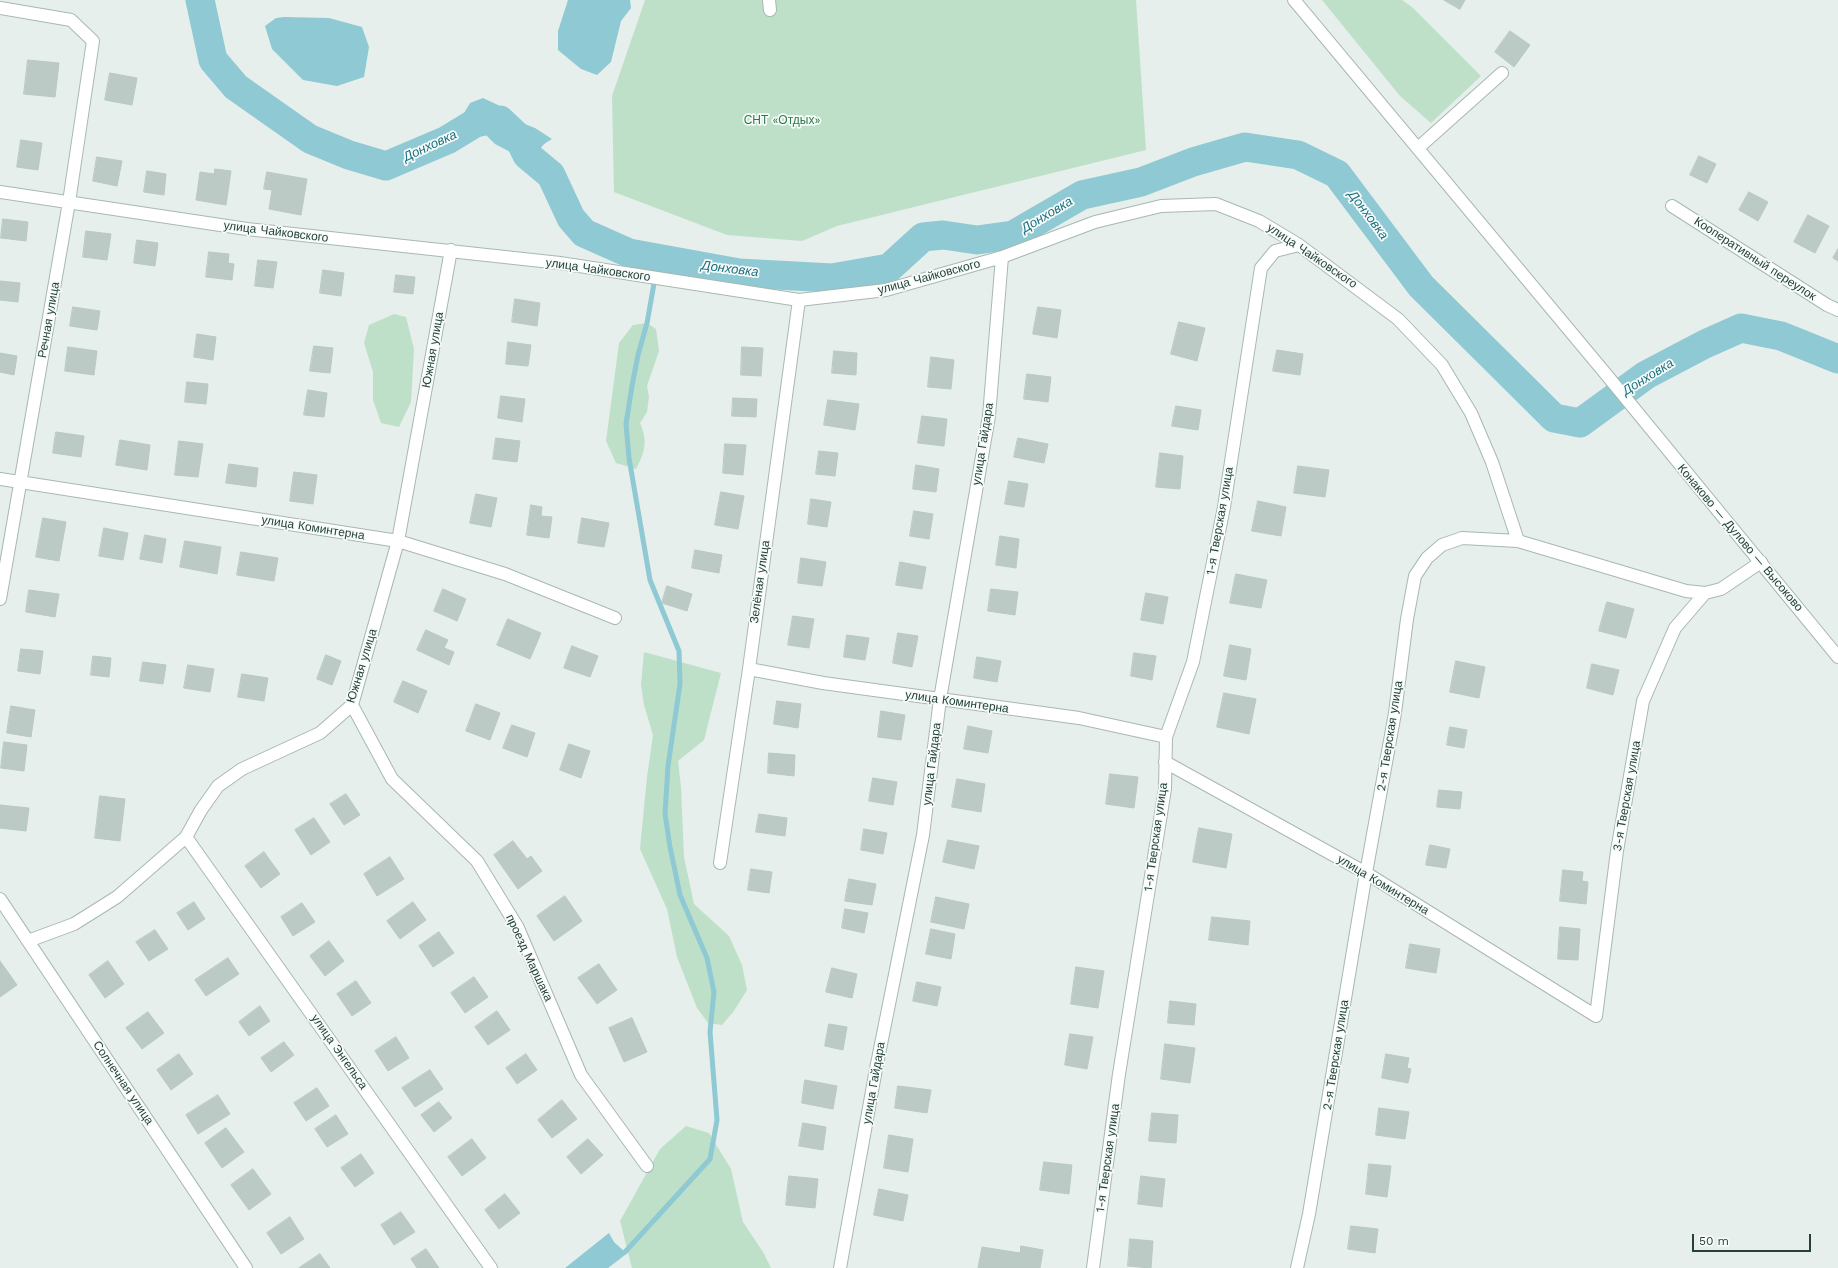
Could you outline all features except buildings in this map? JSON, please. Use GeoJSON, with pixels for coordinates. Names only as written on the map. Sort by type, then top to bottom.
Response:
{"type":"FeatureCollection","features":[{"type":"Feature","properties":{"kind":"street","name":"Конаково — Дулово — Высоково"},"geometry":{"type":"LineString","coordinates":[[1294,0],[1605,373],[1838,657]]}},
{"type":"Feature","properties":{"kind":"street","name":"Речная улица"},"geometry":{"type":"LineString","coordinates":[[0,8],[71,20],[94,40],[69,202],[0,599]]}},
{"type":"Feature","properties":{"kind":"street"},"geometry":{"type":"LineString","coordinates":[[1418,148],[1502,73]]}},
{"type":"Feature","properties":{"kind":"street","name":"улица Чайковского"},"geometry":{"type":"LineString","coordinates":[[0,192],[248,229],[560,263],[799,300],[886,290],[1002,257],[1095,222],[1161,206],[1216,204],[1259,221],[1299,245],[1398,319],[1442,365],[1471,413],[1492,462],[1518,541]]}},
{"type":"Feature","properties":{"kind":"street","name":"Кооперативный переулок"},"geometry":{"type":"LineString","coordinates":[[1672,206],[1827,305],[1838,310]]}},
{"type":"Feature","properties":{"kind":"street","name":"1-я Тверская улица"},"geometry":{"type":"LineString","coordinates":[[1093,1268],[1119,1074],[1165,789],[1166,737],[1193,662],[1224,507],[1261,268],[1275,251],[1299,245]]}},
{"type":"Feature","properties":{"kind":"street","name":"Южная улица"},"geometry":{"type":"LineString","coordinates":[[28,941],[74,924],[117,897],[186,837],[201,810],[218,786],[242,769],[320,733],[352,705],[398,541],[451,250]]}},
{"type":"Feature","properties":{"kind":"street","name":"улица Гайдара"},"geometry":{"type":"LineString","coordinates":[[840,1268],[876,1069],[922,835],[940,699],[989,416],[1002,257]]}},
{"type":"Feature","properties":{"kind":"street","name":"Зелёная улица"},"geometry":{"type":"LineString","coordinates":[[720,863],[749,669],[799,300]]}},
{"type":"Feature","properties":{"kind":"street","name":"улица Коминтерна"},"geometry":{"type":"LineString","coordinates":[[0,479],[398,541],[505,574],[615,618]]}},
{"type":"Feature","properties":{"kind":"street","name":"2-я Тверская улица"},"geometry":{"type":"LineString","coordinates":[[1297,1268],[1310,1214],[1366,873],[1395,713],[1407,619],[1415,576],[1427,558],[1442,545],[1462,538],[1518,541],[1686,591],[1705,593],[1722,589],[1761,562]]}},
{"type":"Feature","properties":{"kind":"street","name":"3-я Тверская улица"},"geometry":{"type":"LineString","coordinates":[[1596,1016],[1617,851],[1643,701],[1675,628],[1705,593]]}},
{"type":"Feature","properties":{"kind":"street","name":"улица Коминтерна"},"geometry":{"type":"LineString","coordinates":[[749,669],[822,683],[1079,718],[1166,737]]}},
{"type":"Feature","properties":{"kind":"street","name":"проезд Маршака"},"geometry":{"type":"LineString","coordinates":[[352,705],[392,779],[477,861],[518,928],[581,1075],[647,1166]]}},
{"type":"Feature","properties":{"kind":"street","name":"улица Коминтерна"},"geometry":{"type":"LineString","coordinates":[[1165,762],[1366,873],[1596,1016]]}},
{"type":"Feature","properties":{"kind":"street","name":"улица Энгельса"},"geometry":{"type":"LineString","coordinates":[[186,837],[491,1268]]}},
{"type":"Feature","properties":{"kind":"street","name":"Солнечная улица"},"geometry":{"type":"LineString","coordinates":[[0,899],[246,1268]]}},
{"type":"Feature","properties":{"kind":"green space","name":"СНТ «Отдых»"},"geometry":{"type":"Polygon","coordinates":[[[645,0],[1136,0],[1146,150],[837,226],[802,241],[727,235],[614,192],[612,96],[645,0]]]}},
{"type":"Feature","properties":{"kind":"green space"},"geometry":{"type":"Polygon","coordinates":[[[1322,0],[1402,0],[1412,7],[1481,76],[1431,123],[1400,96],[1322,0]]]}},
{"type":"Feature","properties":{"kind":"green space"},"geometry":{"type":"Polygon","coordinates":[[[394,314],[406,317],[414,349],[411,402],[399,427],[381,423],[373,400],[373,372],[364,343],[369,325],[394,314]]]}},
{"type":"Feature","properties":{"kind":"green space"},"geometry":{"type":"Polygon","coordinates":[[[647,323],[656,329],[659,351],[647,386],[649,397],[647,412],[640,423],[645,441],[642,457],[636,469],[616,463],[606,441],[619,343],[633,325],[647,323]]]}},
{"type":"Feature","properties":{"kind":"green space"},"geometry":{"type":"Polygon","coordinates":[[[644,652],[721,673],[704,740],[678,761],[681,787],[684,857],[694,904],[729,936],[742,965],[747,990],[734,1011],[722,1025],[708,1023],[697,1008],[677,957],[667,909],[640,849],[647,777],[653,735],[644,705],[641,685],[644,652]]]}},
{"type":"Feature","properties":{"kind":"green space"},"geometry":{"type":"Polygon","coordinates":[[[686,1126],[709,1133],[731,1169],[743,1222],[763,1252],[771,1268],[632,1268],[620,1221],[660,1149],[686,1126]]]}},
{"type":"Feature","properties":{"kind":"water"},"geometry":{"type":"Polygon","coordinates":[[[568,0],[630,0],[631,8],[621,21],[611,62],[597,75],[581,69],[558,50],[558,31],[568,0]]]}},
{"type":"Feature","properties":{"kind":"water"},"geometry":{"type":"Polygon","coordinates":[[[276,18],[329,18],[362,27],[369,47],[364,77],[337,86],[303,80],[272,49],[265,26],[276,18]]]}},
{"type":"Feature","properties":{"kind":"water"},"geometry":{"type":"Polygon","coordinates":[[[483,98],[498,105],[517,121],[535,128],[552,139],[544,144],[540,149],[539,165],[530,166],[514,154],[495,144],[486,135],[477,133],[457,134],[460,120],[470,103],[483,98]]]}},
{"type":"Feature","properties":{"kind":"water"},"geometry":{"type":"Polygon","coordinates":[[[609,1233],[614,1242],[625,1252],[625,1255],[608,1268],[565,1268],[609,1233]]]}},
{"type":"Feature","properties":{"kind":"waterway","name":"Донховка"},"geometry":{"type":"LineString","coordinates":[[200,0],[213,60],[236,87],[310,139],[349,155],[386,166],[447,140],[475,123],[488,120],[500,120],[518,137],[527,155],[551,175],[571,218],[584,233],[629,253],[739,273],[832,278],[889,268],[923,237],[943,235],[977,240],[1013,235],[1082,195],[1141,182],[1193,162],[1245,147],[1298,155],[1337,174],[1421,286],[1554,418],[1580,423],[1646,375],[1705,344],[1741,328],[1781,336],[1838,359]]}},
{"type":"Feature","properties":{"kind":"waterway"},"geometry":{"type":"LineString","coordinates":[[625,1252],[710,1159],[717,1120],[710,1032],[714,992],[707,958],[680,895],[665,814],[668,766],[680,684],[679,651],[650,580],[629,458],[626,424],[638,355],[647,323],[655,278],[652,266],[629,253]]}}]}
